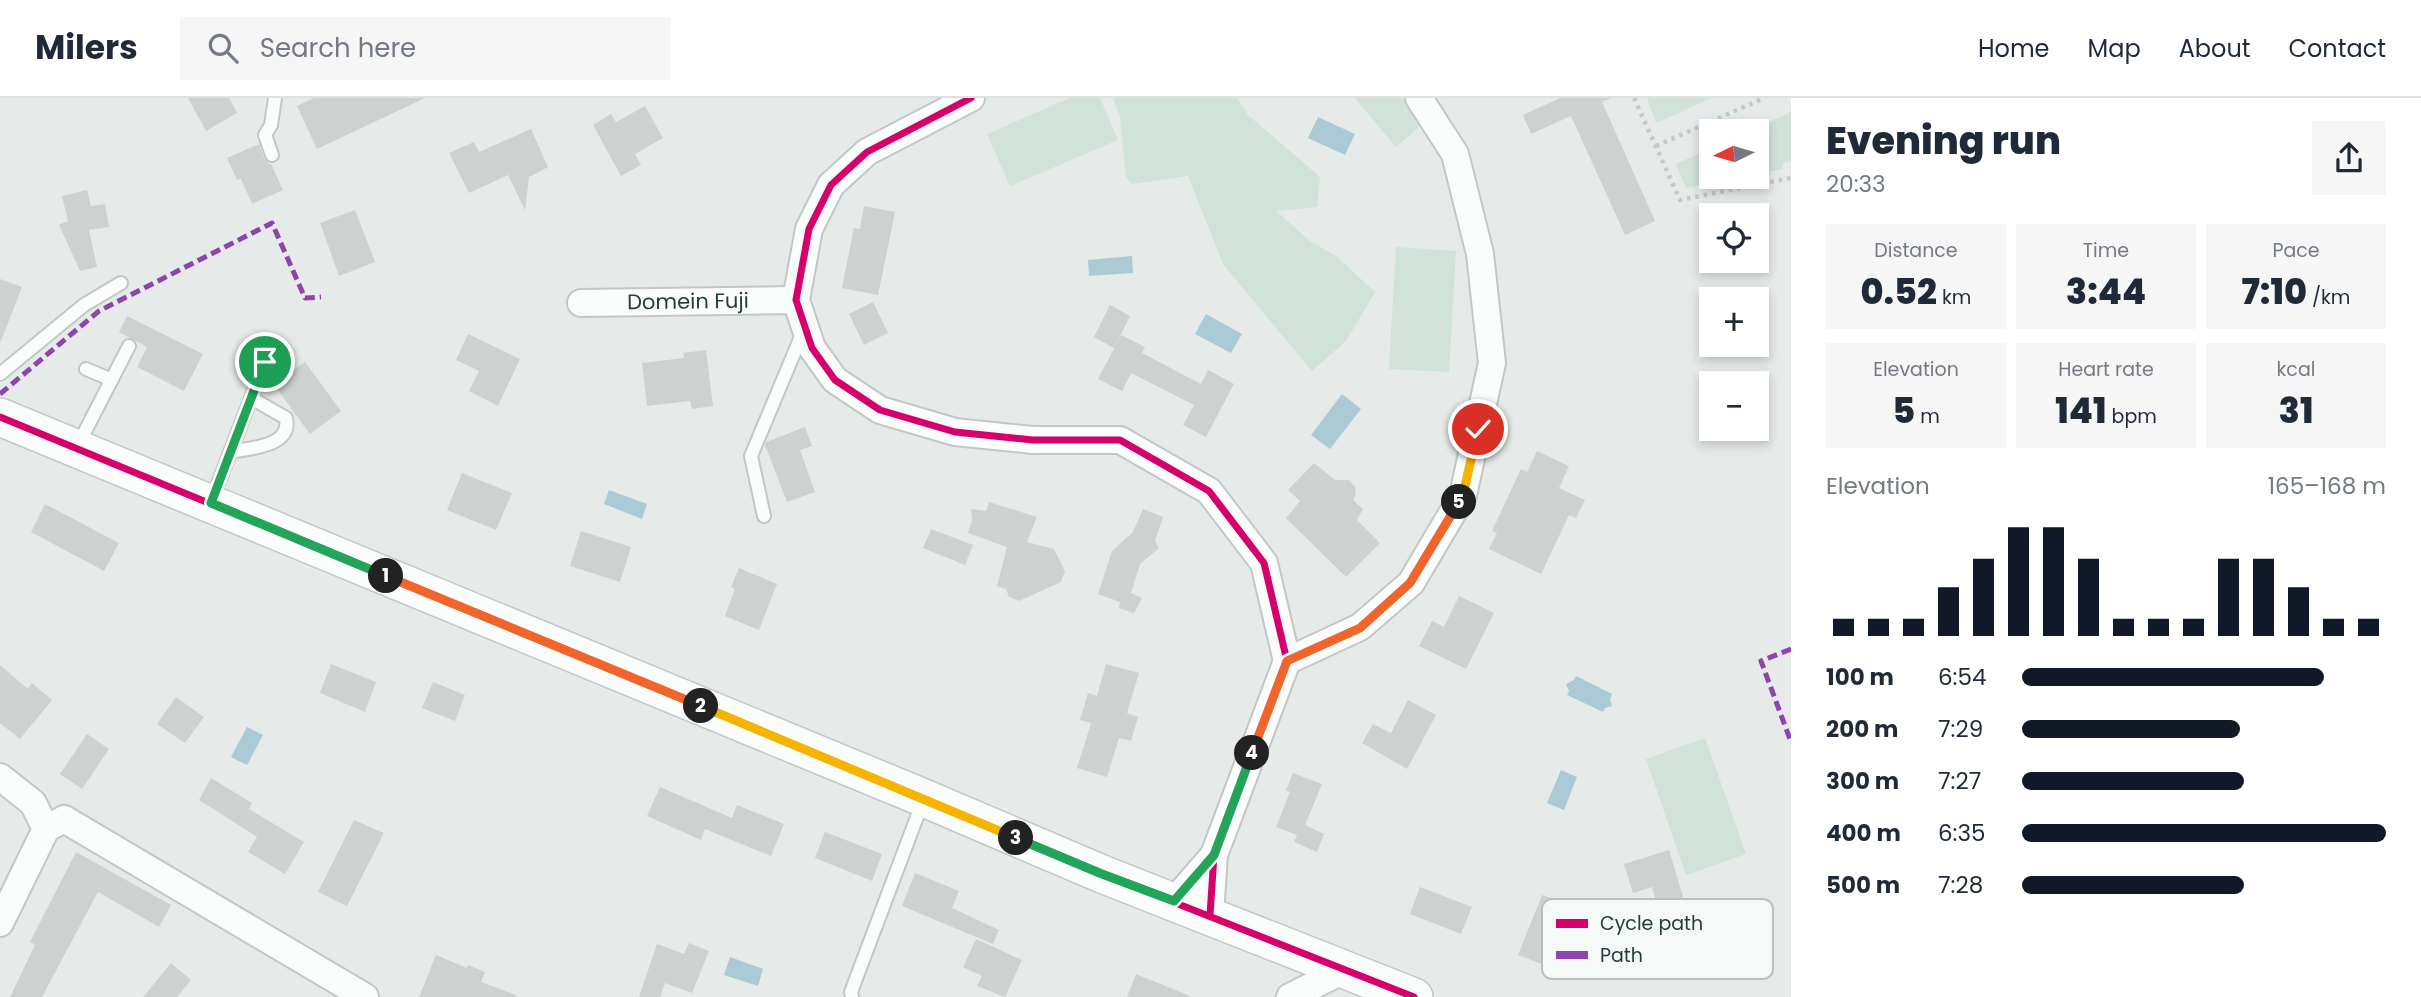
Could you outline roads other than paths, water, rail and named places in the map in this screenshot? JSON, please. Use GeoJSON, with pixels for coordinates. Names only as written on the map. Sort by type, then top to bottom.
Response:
{"type":"FeatureCollection","features":[{"type":"Feature","properties":{"kind":"main road"},"geometry":{"type":"LineString","coordinates":[[0,417],[1102,874],[1414,997]]}},
{"type":"Feature","properties":{"kind":"street"},"geometry":{"type":"LineString","coordinates":[[971,98],[867,152],[831,185],[809,229],[796,300],[812,348],[835,380],[880,410],[955,432],[1033,440],[1120,440],[1209,491],[1264,563],[1287,661],[1214,855],[1210,915]]}},
{"type":"Feature","properties":{"kind":"street"},"geometry":{"type":"LineString","coordinates":[[1287,661],[1360,628],[1410,583],[1463,495],[1492,363],[1489,335],[1480,254],[1455,154],[1419,98]]}},
{"type":"Feature","properties":{"kind":"street","name":"Domein Fuji"},"geometry":{"type":"LineString","coordinates":[[581,303],[796,300]]}},
{"type":"Feature","properties":{"kind":"street"},"geometry":{"type":"LineString","coordinates":[[0,777],[33,803],[46,829]]}},
{"type":"Feature","properties":{"kind":"street"},"geometry":{"type":"LineString","coordinates":[[0,923],[46,829],[64,818],[365,997]]}},
{"type":"Feature","properties":{"kind":"street"},"geometry":{"type":"LineString","coordinates":[[1174,901],[1214,855]]}},
{"type":"Feature","properties":{"kind":"street"},"geometry":{"type":"LineString","coordinates":[[1290,997],[1343,970]]}},
{"type":"Feature","properties":{"kind":"lane"},"geometry":{"type":"LineString","coordinates":[[272,155],[265,135],[271,125],[275,98]]}},
{"type":"Feature","properties":{"kind":"lane"},"geometry":{"type":"LineString","coordinates":[[0,374],[84,305],[121,283]]}},
{"type":"Feature","properties":{"kind":"lane"},"geometry":{"type":"LineString","coordinates":[[764,516],[751,456],[805,326]]}},
{"type":"Feature","properties":{"kind":"lane"},"geometry":{"type":"LineString","coordinates":[[77,448],[129,346]]}},
{"type":"Feature","properties":{"kind":"lane"},"geometry":{"type":"LineString","coordinates":[[211,503],[265,362],[283,350]]}},
{"type":"Feature","properties":{"kind":"lane"},"geometry":{"type":"LineString","coordinates":[[86,369],[112,380]]}},
{"type":"Feature","properties":{"kind":"lane"},"geometry":{"type":"LineString","coordinates":[[230,452],[270,444],[281,439],[288,425],[286,418],[251,398]]}},
{"type":"Feature","properties":{"kind":"lane"},"geometry":{"type":"LineString","coordinates":[[852,997],[851,992],[924,799]]}},
{"type":"Feature","properties":{"kind":"water"},"geometry":{"type":"Polygon","coordinates":[[[1318,117],[1355,134],[1345,155],[1308,138],[1318,117]]]}},
{"type":"Feature","properties":{"kind":"water"},"geometry":{"type":"Polygon","coordinates":[[[1132,256],[1133,273],[1089,276],[1088,260],[1132,256]]]}},
{"type":"Feature","properties":{"kind":"water"},"geometry":{"type":"Polygon","coordinates":[[[1206,314],[1242,334],[1231,353],[1195,334],[1206,314]]]}},
{"type":"Feature","properties":{"kind":"water"},"geometry":{"type":"Polygon","coordinates":[[[1342,394],[1361,409],[1330,449],[1311,435],[1342,394]]]}},
{"type":"Feature","properties":{"kind":"water"},"geometry":{"type":"Polygon","coordinates":[[[609,490],[647,504],[642,519],[604,504],[609,490]]]}},
{"type":"Feature","properties":{"kind":"water"},"geometry":{"type":"Polygon","coordinates":[[[1576,676],[1612,694],[1612,706],[1605,708],[1603,712],[1567,695],[1569,691],[1566,684],[1576,676]]]}},
{"type":"Feature","properties":{"kind":"water"},"geometry":{"type":"Polygon","coordinates":[[[247,727],[263,735],[247,765],[231,757],[247,727]]]}},
{"type":"Feature","properties":{"kind":"water"},"geometry":{"type":"Polygon","coordinates":[[[1561,770],[1577,777],[1564,810],[1547,803],[1561,770]]]}},
{"type":"Feature","properties":{"kind":"water"},"geometry":{"type":"Polygon","coordinates":[[[730,957],[763,969],[758,986],[724,975],[730,957]]]}}]}
